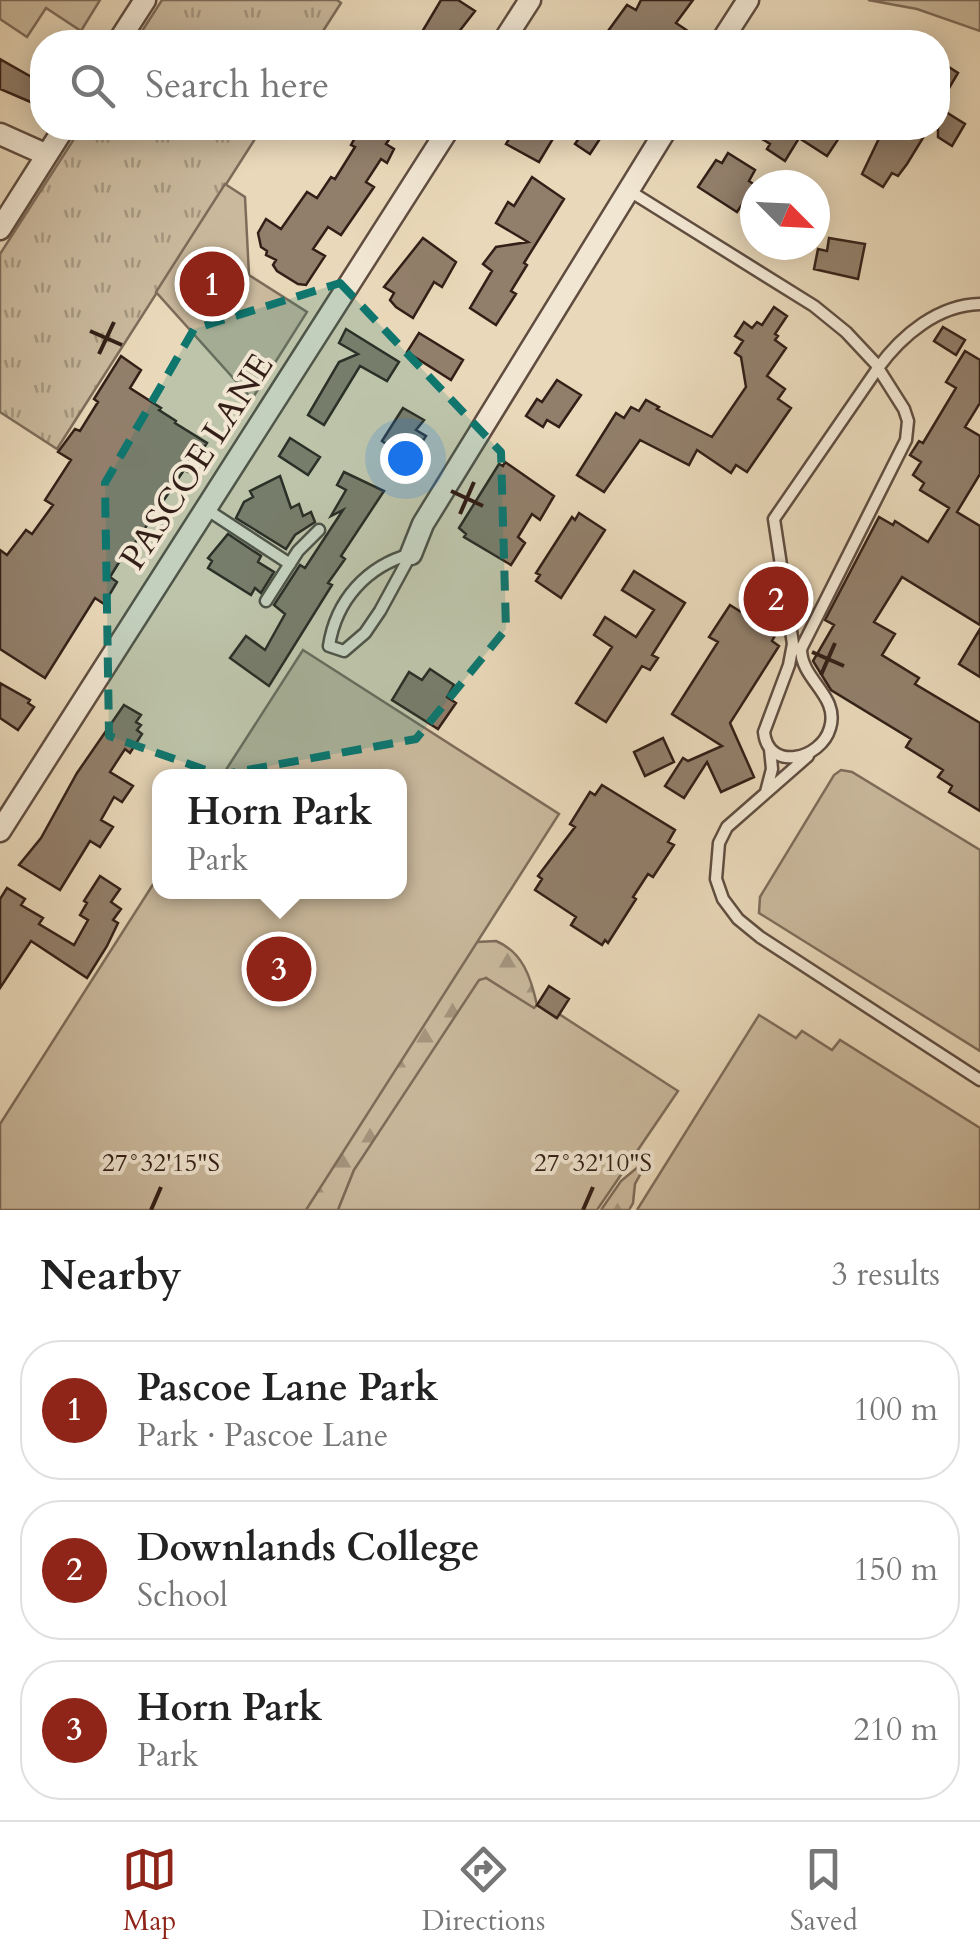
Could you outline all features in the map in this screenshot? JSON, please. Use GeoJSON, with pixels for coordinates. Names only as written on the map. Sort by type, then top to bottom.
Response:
{"type":"FeatureCollection","features":[{"type":"Feature","properties":{"kind":"street"},"geometry":{"type":"LineString","coordinates":[[126,30],[145,0]]}},
{"type":"Feature","properties":{"kind":"street"},"geometry":{"type":"LineString","coordinates":[[511,30],[530,0]]}},
{"type":"Feature","properties":{"kind":"street"},"geometry":{"type":"LineString","coordinates":[[729,30],[748,0]]}},
{"type":"Feature","properties":{"kind":"street"},"geometry":{"type":"LineString","coordinates":[[0,134],[47,155]]}},
{"type":"Feature","properties":{"kind":"street"},"geometry":{"type":"LineString","coordinates":[[0,230],[56,140]]}},
{"type":"Feature","properties":{"kind":"street","name":"PASCOE LANE"},"geometry":{"type":"LineString","coordinates":[[0,831],[440,140]]}},
{"type":"Feature","properties":{"kind":"street"},"geometry":{"type":"LineString","coordinates":[[411,554],[423,524],[659,140]]}},
{"type":"Feature","properties":{"kind":"lane"},"geometry":{"type":"LineString","coordinates":[[628,189],[814,306],[846,332],[878,368],[908,421],[906,440],[801,649],[802,663],[828,702],[832,718],[824,742],[727,827],[720,838],[716,879],[729,908],[760,936],[980,1080]]}},
{"type":"Feature","properties":{"kind":"lane"},"geometry":{"type":"LineString","coordinates":[[809,755],[793,758],[765,742],[764,722],[790,665],[792,644],[774,518],[897,344],[946,312],[980,304]]}},
{"type":"Feature","properties":{"kind":"lane"},"geometry":{"type":"LineString","coordinates":[[206,509],[290,564]]}},
{"type":"Feature","properties":{"kind":"lane"},"geometry":{"type":"LineString","coordinates":[[266,601],[318,530]]}},
{"type":"Feature","properties":{"kind":"lane"},"geometry":{"type":"LineString","coordinates":[[411,554],[365,633],[344,651],[329,646],[337,615],[356,585],[388,560],[411,554]]}},
{"type":"Feature","properties":{"kind":"lane"},"geometry":{"type":"LineString","coordinates":[[766,793],[772,769],[770,748]]}},
{"type":"Feature","properties":{"kind":"highlighted area"},"geometry":{"type":"Polygon","coordinates":[[[340,283],[501,452],[506,629],[416,739],[220,775],[109,736],[105,483],[194,329],[340,283]]]}},
{"type":"Feature","properties":{"kind":"green space"},"geometry":{"type":"Polygon","coordinates":[[[0,0],[100,0],[82,30],[46,8],[27,37],[0,19],[0,0]]]}},
{"type":"Feature","properties":{"kind":"green space"},"geometry":{"type":"Polygon","coordinates":[[[162,0],[341,3],[324,30],[143,30],[162,0]]]}},
{"type":"Feature","properties":{"kind":"green space"},"geometry":{"type":"Polygon","coordinates":[[[868,0],[980,0],[980,31],[917,9],[868,0]]]}},
{"type":"Feature","properties":{"kind":"green space"},"geometry":{"type":"Polygon","coordinates":[[[73,140],[254,140],[57,449],[0,412],[0,254],[73,140]]]}},
{"type":"Feature","properties":{"kind":"green space"},"geometry":{"type":"Polygon","coordinates":[[[225,184],[245,197],[249,275],[307,312],[252,399],[156,292],[225,184]]]}},
{"type":"Feature","properties":{"kind":"green space"},"geometry":{"type":"Polygon","coordinates":[[[303,650],[559,814],[306,1210],[0,1210],[0,1124],[152,886],[152,899],[407,899],[407,769],[226,769],[303,650]]]}},
{"type":"Feature","properties":{"kind":"green space"},"geometry":{"type":"Polygon","coordinates":[[[841,770],[852,772],[980,850],[980,1051],[759,913],[760,897],[834,775],[841,770]]]}},
{"type":"Feature","properties":{"kind":"green space"},"geometry":{"type":"Polygon","coordinates":[[[496,941],[513,952],[524,967],[537,1005],[534,1009],[486,978],[354,1170],[338,1210],[285,1210],[476,942],[496,941]]]}},
{"type":"Feature","properties":{"kind":"green space"},"geometry":{"type":"Polygon","coordinates":[[[486,978],[534,1008],[537,1005],[556,1018],[559,1014],[678,1091],[597,1210],[338,1210],[354,1170],[479,980],[486,978]]]}},
{"type":"Feature","properties":{"kind":"green space"},"geometry":{"type":"Polygon","coordinates":[[[759,1015],[796,1038],[802,1031],[832,1050],[840,1040],[980,1128],[980,1210],[637,1210],[759,1015]]]}},
{"type":"Feature","properties":{"kind":"green space"},"geometry":{"type":"Polygon","coordinates":[[[650,1157],[635,1184],[629,1210],[601,1210],[621,1181],[650,1157]]]}},
{"type":"Feature","properties":{"kind":"building"},"geometry":{"type":"Polygon","coordinates":[[[441,0],[458,0],[475,11],[460,30],[423,30],[441,0]]]}},
{"type":"Feature","properties":{"kind":"building"},"geometry":{"type":"Polygon","coordinates":[[[641,0],[693,0],[676,23],[686,30],[609,30],[627,5],[636,10],[641,0]]]}},
{"type":"Feature","properties":{"kind":"building"},"geometry":{"type":"Polygon","coordinates":[[[0,59],[30,76],[30,102],[0,89],[0,59]]]}},
{"type":"Feature","properties":{"kind":"building"},"geometry":{"type":"Polygon","coordinates":[[[950,68],[958,73],[950,87],[950,68]]]}},
{"type":"Feature","properties":{"kind":"building"},"geometry":{"type":"Polygon","coordinates":[[[950,115],[965,124],[952,146],[943,140],[950,140],[950,115]]]}},
{"type":"Feature","properties":{"kind":"building"},"geometry":{"type":"Polygon","coordinates":[[[354,140],[389,140],[386,144],[394,149],[387,163],[381,159],[366,182],[374,187],[341,235],[328,227],[313,249],[325,256],[306,285],[298,284],[277,271],[273,265],[276,260],[266,255],[258,233],[266,219],[281,229],[307,192],[317,198],[331,177],[335,179],[355,147],[351,145],[354,140]]]}},
{"type":"Feature","properties":{"kind":"building"},"geometry":{"type":"Polygon","coordinates":[[[508,140],[552,140],[539,162],[506,144],[508,140]]]}},
{"type":"Feature","properties":{"kind":"building"},"geometry":{"type":"Polygon","coordinates":[[[578,140],[599,140],[590,154],[575,144],[578,140]]]}},
{"type":"Feature","properties":{"kind":"building"},"geometry":{"type":"Polygon","coordinates":[[[764,140],[798,140],[785,161],[767,149],[770,144],[764,140]]]}},
{"type":"Feature","properties":{"kind":"building"},"geometry":{"type":"Polygon","coordinates":[[[802,140],[838,140],[827,156],[802,140]]]}},
{"type":"Feature","properties":{"kind":"building"},"geometry":{"type":"Polygon","coordinates":[[[878,140],[922,140],[898,176],[892,173],[883,187],[862,174],[878,140]]]}},
{"type":"Feature","properties":{"kind":"building"},"geometry":{"type":"Polygon","coordinates":[[[728,153],[755,170],[740,170],[737,212],[698,187],[716,160],[722,163],[728,153]]]}},
{"type":"Feature","properties":{"kind":"building"},"geometry":{"type":"Polygon","coordinates":[[[532,177],[564,199],[524,263],[527,265],[511,291],[516,294],[496,325],[470,308],[492,271],[483,264],[496,247],[528,242],[496,223],[508,202],[514,206],[532,177]]]}},
{"type":"Feature","properties":{"kind":"building"},"geometry":{"type":"Polygon","coordinates":[[[423,238],[456,262],[442,287],[434,282],[413,318],[396,307],[390,300],[394,293],[384,287],[423,238]]]}},
{"type":"Feature","properties":{"kind":"building"},"geometry":{"type":"Polygon","coordinates":[[[830,238],[865,244],[858,279],[814,269],[816,260],[830,260],[830,238]]]}},
{"type":"Feature","properties":{"kind":"building"},"geometry":{"type":"Polygon","coordinates":[[[774,307],[787,316],[775,334],[775,340],[786,348],[767,376],[785,389],[778,399],[791,408],[747,472],[736,465],[731,473],[697,450],[689,465],[640,440],[604,492],[577,475],[616,413],[624,418],[631,407],[639,411],[646,400],[712,437],[746,387],[741,357],[735,353],[743,341],[735,336],[744,322],[752,328],[757,322],[762,325],[774,307]]]}},
{"type":"Feature","properties":{"kind":"building"},"geometry":{"type":"Polygon","coordinates":[[[943,327],[965,340],[956,355],[934,341],[943,327]]]}},
{"type":"Feature","properties":{"kind":"building"},"geometry":{"type":"Polygon","coordinates":[[[346,329],[399,362],[387,381],[360,366],[324,425],[308,415],[339,362],[358,354],[339,343],[346,329]]]}},
{"type":"Feature","properties":{"kind":"building"},"geometry":{"type":"Polygon","coordinates":[[[419,333],[463,360],[451,380],[407,352],[419,333]]]}},
{"type":"Feature","properties":{"kind":"building"},"geometry":{"type":"Polygon","coordinates":[[[965,351],[980,360],[980,403],[965,427],[980,436],[980,474],[957,512],[980,526],[980,625],[902,577],[874,622],[895,634],[882,655],[919,678],[915,684],[980,723],[980,811],[949,792],[952,786],[938,777],[943,770],[906,747],[911,739],[831,690],[813,661],[834,625],[825,620],[879,517],[893,525],[895,521],[928,542],[949,508],[920,490],[924,483],[913,475],[921,462],[910,455],[919,441],[923,443],[956,388],[946,382],[965,351]]]}},
{"type":"Feature","properties":{"kind":"building"},"geometry":{"type":"Polygon","coordinates":[[[121,356],[141,370],[130,388],[207,443],[126,551],[110,577],[117,582],[104,604],[95,598],[45,678],[0,649],[0,550],[7,555],[26,530],[32,534],[53,505],[45,500],[71,460],[58,452],[75,429],[80,431],[98,402],[94,399],[121,356]]]}},
{"type":"Feature","properties":{"kind":"building"},"geometry":{"type":"Polygon","coordinates":[[[557,380],[581,395],[559,427],[547,420],[543,427],[526,416],[557,380]]]}},
{"type":"Feature","properties":{"kind":"building"},"geometry":{"type":"Polygon","coordinates":[[[403,408],[424,420],[416,430],[426,436],[410,462],[382,441],[403,408]]]}},
{"type":"Feature","properties":{"kind":"building"},"geometry":{"type":"Polygon","coordinates":[[[290,438],[320,457],[308,475],[279,456],[290,438]]]}},
{"type":"Feature","properties":{"kind":"building"},"geometry":{"type":"Polygon","coordinates":[[[505,462],[554,496],[540,520],[532,514],[518,537],[525,543],[511,565],[464,537],[466,534],[459,528],[499,464],[503,466],[505,462]]]}},
{"type":"Feature","properties":{"kind":"building"},"geometry":{"type":"Polygon","coordinates":[[[344,472],[384,491],[341,556],[345,559],[328,583],[332,585],[269,686],[230,658],[246,636],[265,650],[285,614],[274,605],[300,565],[305,568],[343,510],[331,516],[346,490],[337,485],[344,472]]]}},
{"type":"Feature","properties":{"kind":"building"},"geometry":{"type":"Polygon","coordinates":[[[280,476],[291,508],[299,504],[303,516],[311,512],[315,522],[295,535],[286,549],[236,518],[244,502],[253,497],[250,491],[280,476]]]}},
{"type":"Feature","properties":{"kind":"building"},"geometry":{"type":"Polygon","coordinates":[[[579,513],[605,530],[561,598],[536,581],[540,575],[536,573],[572,517],[575,520],[579,513]]]}},
{"type":"Feature","properties":{"kind":"building"},"geometry":{"type":"Polygon","coordinates":[[[228,534],[261,556],[258,562],[274,572],[261,593],[255,588],[251,595],[208,568],[212,561],[208,558],[228,534]]]}},
{"type":"Feature","properties":{"kind":"building"},"geometry":{"type":"Polygon","coordinates":[[[634,571],[685,603],[652,655],[658,658],[650,670],[642,666],[606,722],[576,703],[612,647],[594,635],[605,617],[636,637],[654,610],[622,590],[634,571]]]}},
{"type":"Feature","properties":{"kind":"building"},"geometry":{"type":"Polygon","coordinates":[[[730,605],[776,634],[772,641],[779,646],[730,723],[754,777],[721,792],[707,762],[684,798],[665,786],[683,758],[688,761],[722,746],[672,714],[718,642],[709,637],[730,605]]]}},
{"type":"Feature","properties":{"kind":"building"},"geometry":{"type":"Polygon","coordinates":[[[980,629],[980,677],[959,664],[980,629]]]}},
{"type":"Feature","properties":{"kind":"building"},"geometry":{"type":"Polygon","coordinates":[[[430,669],[454,685],[447,697],[456,703],[438,729],[392,700],[409,672],[422,680],[430,669]]]}},
{"type":"Feature","properties":{"kind":"building"},"geometry":{"type":"Polygon","coordinates":[[[0,683],[30,700],[28,703],[34,707],[18,730],[0,718],[0,683]]]}},
{"type":"Feature","properties":{"kind":"building"},"geometry":{"type":"Polygon","coordinates":[[[124,705],[141,715],[136,722],[141,725],[137,730],[142,734],[130,753],[125,749],[110,772],[133,786],[122,802],[114,797],[101,820],[113,827],[100,847],[90,841],[60,890],[19,865],[41,838],[77,773],[124,705]]]}},
{"type":"Feature","properties":{"kind":"building"},"geometry":{"type":"Polygon","coordinates":[[[663,738],[674,762],[645,776],[634,752],[663,738]]]}},
{"type":"Feature","properties":{"kind":"building"},"geometry":{"type":"Polygon","coordinates":[[[602,785],[675,830],[668,842],[674,845],[653,877],[648,874],[608,943],[605,940],[602,945],[571,925],[576,917],[535,890],[542,879],[538,876],[575,827],[570,824],[590,792],[595,795],[602,785]]]}},
{"type":"Feature","properties":{"kind":"building"},"geometry":{"type":"Polygon","coordinates":[[[100,876],[120,889],[111,902],[121,909],[113,920],[118,923],[107,946],[87,978],[31,941],[0,988],[0,899],[7,888],[25,899],[21,905],[43,918],[39,924],[74,945],[88,920],[80,915],[87,903],[84,901],[100,876]]]}},
{"type":"Feature","properties":{"kind":"building"},"geometry":{"type":"Polygon","coordinates":[[[549,986],[569,999],[557,1018],[537,1005],[549,986]]]}},
{"type":"Feature","properties":{"kind":"place","name":"Pascoe Lane Park"},"geometry":{"type":"Point","coordinates":[212,284]}},
{"type":"Feature","properties":{"kind":"place","name":"Downlands College"},"geometry":{"type":"Point","coordinates":[776,599]}},
{"type":"Feature","properties":{"kind":"place","name":"Horn Park"},"geometry":{"type":"Point","coordinates":[279,969]}}]}
